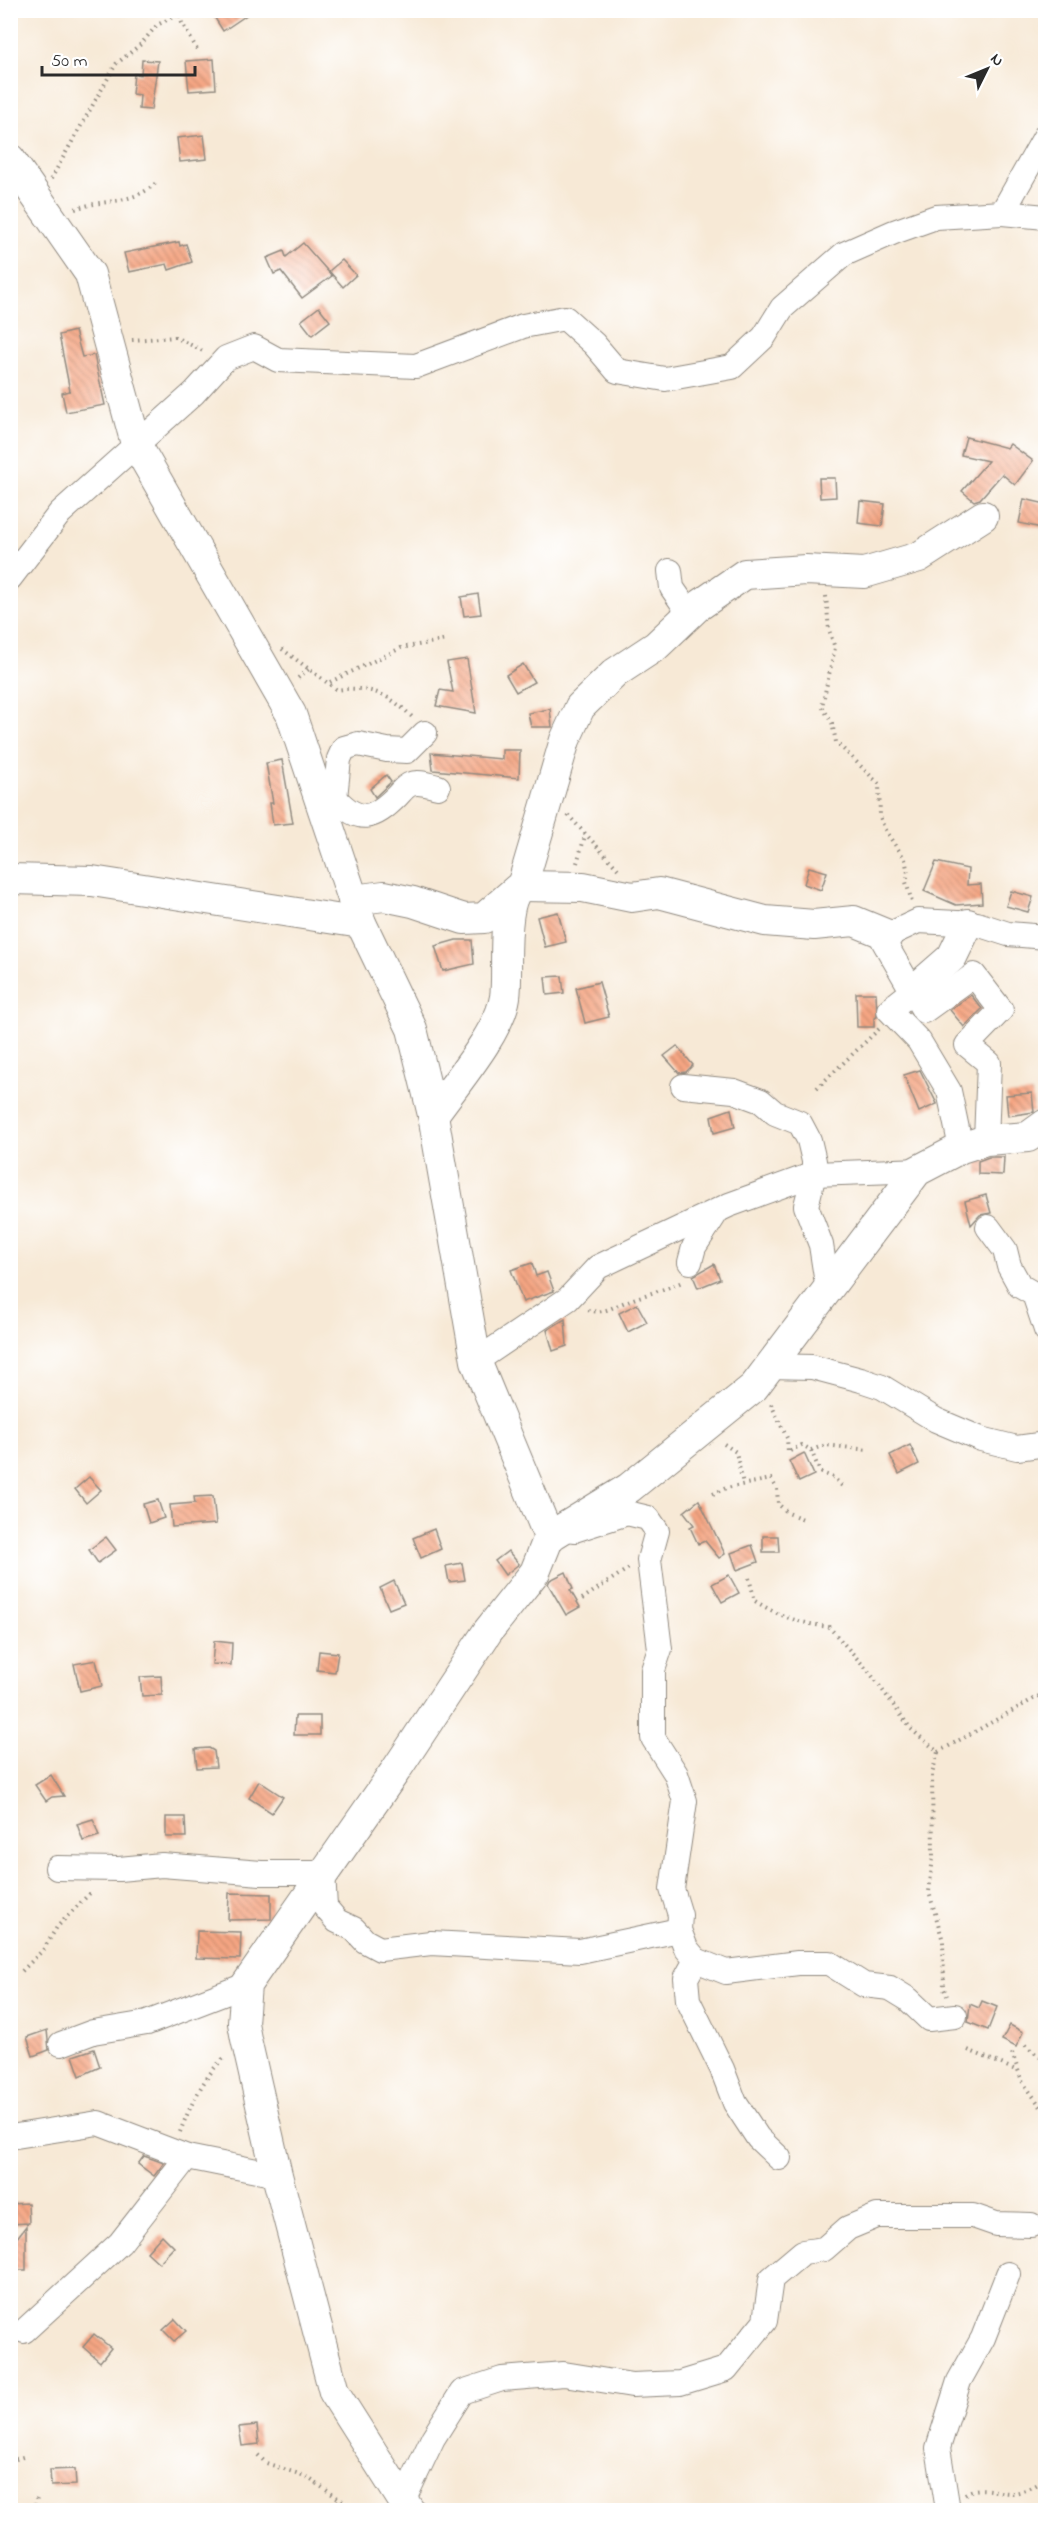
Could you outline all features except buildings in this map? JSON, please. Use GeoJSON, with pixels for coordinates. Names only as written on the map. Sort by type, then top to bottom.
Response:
{"type":"FeatureCollection","features":[{"type":"Feature","properties":{"kind":"street"},"geometry":{"type":"LineString","coordinates":[[1002,213],[1046,135]]}},
{"type":"Feature","properties":{"kind":"street"},"geometry":{"type":"LineString","coordinates":[[10,159],[90,274],[136,444],[291,714],[327,798],[357,911],[412,1029],[433,1115],[476,1361],[549,1537]]}},
{"type":"Feature","properties":{"kind":"street"},"geometry":{"type":"LineString","coordinates":[[10,578],[60,513],[194,393],[226,358],[254,347],[278,360],[417,366],[523,326],[565,318],[594,344],[617,371],[665,379],[692,375],[732,366],[764,337],[782,308],[844,254],[936,217],[1002,213],[1046,217]]}},
{"type":"Feature","properties":{"kind":"street"},"geometry":{"type":"LineString","coordinates":[[433,1115],[495,1026],[505,998],[505,939],[547,797],[580,707],[615,673],[656,646],[690,614],[746,574],[827,571],[864,573],[919,556],[983,516]]}},
{"type":"Feature","properties":{"kind":"street"},"geometry":{"type":"LineString","coordinates":[[670,570],[672,588],[690,614]]}},
{"type":"Feature","properties":{"kind":"street"},"geometry":{"type":"LineString","coordinates":[[327,798],[344,748],[358,744],[387,750],[407,751],[425,733]]}},
{"type":"Feature","properties":{"kind":"street"},"geometry":{"type":"LineString","coordinates":[[327,798],[359,817],[374,815],[408,785],[420,782],[438,787]]}},
{"type":"Feature","properties":{"kind":"street"},"geometry":{"type":"LineString","coordinates":[[10,879],[92,881],[357,911],[384,896],[413,902],[464,919],[484,918],[520,887],[583,887],[632,897],[659,893],[765,921],[814,925],[854,921],[888,935]]}},
{"type":"Feature","properties":{"kind":"street"},"geometry":{"type":"LineString","coordinates":[[974,1144],[989,1063],[967,1045],[1001,1010],[974,975],[924,1011],[884,942],[888,935],[918,921],[968,924],[1008,934],[1046,937]]}},
{"type":"Feature","properties":{"kind":"street"},"geometry":{"type":"LineString","coordinates":[[968,924],[952,957],[889,1010],[919,1041],[950,1091],[974,1144]]}},
{"type":"Feature","properties":{"kind":"street"},"geometry":{"type":"LineString","coordinates":[[683,1086],[734,1091],[761,1101],[775,1113],[800,1123],[809,1140],[814,1174],[806,1206],[821,1245],[828,1290]]}},
{"type":"Feature","properties":{"kind":"street"},"geometry":{"type":"LineString","coordinates":[[406,2506],[334,2392],[277,2175],[246,2039],[243,2023],[246,1984],[396,1770],[488,1631],[535,1572],[549,1537],[629,1488],[762,1376],[892,1201],[917,1172],[974,1144],[1028,1137],[1046,1124]]}},
{"type":"Feature","properties":{"kind":"street"},"geometry":{"type":"LineString","coordinates":[[476,1361],[568,1299],[598,1267],[717,1211],[814,1174],[922,1170]]}},
{"type":"Feature","properties":{"kind":"street"},"geometry":{"type":"LineString","coordinates":[[686,1272],[694,1247],[717,1211]]}},
{"type":"Feature","properties":{"kind":"street"},"geometry":{"type":"LineString","coordinates":[[988,1227],[1005,1250],[1009,1266],[1020,1286],[1034,1294],[1046,1330]]}},
{"type":"Feature","properties":{"kind":"street"},"geometry":{"type":"LineString","coordinates":[[762,1376],[812,1367],[882,1388],[936,1420],[981,1439],[1017,1448],[1046,1444]]}},
{"type":"Feature","properties":{"kind":"street"},"geometry":{"type":"LineString","coordinates":[[549,1537],[627,1513],[648,1518],[657,1531],[649,1560],[660,1649],[653,1670],[653,1738],[676,1774],[685,1801],[672,1889],[680,1915],[679,1930],[686,1948],[696,1960],[726,1972],[798,1963],[829,1963],[864,1985],[890,1988],[908,1999],[928,2019],[955,2016]]}},
{"type":"Feature","properties":{"kind":"street"},"geometry":{"type":"LineString","coordinates":[[57,1868],[105,1869],[162,1865],[261,1873],[323,1873]]}},
{"type":"Feature","properties":{"kind":"street"},"geometry":{"type":"LineString","coordinates":[[323,1873],[324,1907],[338,1921],[354,1929],[365,1941],[380,1949],[431,1943],[580,1951],[679,1930]]}},
{"type":"Feature","properties":{"kind":"street"},"geometry":{"type":"LineString","coordinates":[[696,1960],[686,1978],[688,2000],[723,2068],[735,2103],[758,2138],[779,2158]]}},
{"type":"Feature","properties":{"kind":"street"},"geometry":{"type":"LineString","coordinates":[[61,2044],[93,2032],[147,2023],[246,1984]]}},
{"type":"Feature","properties":{"kind":"street"},"geometry":{"type":"LineString","coordinates":[[10,2137],[98,2123],[177,2153],[277,2175]]}},
{"type":"Feature","properties":{"kind":"street"},"geometry":{"type":"LineString","coordinates":[[24,2331],[120,2243],[177,2153]]}},
{"type":"Feature","properties":{"kind":"street"},"geometry":{"type":"LineString","coordinates":[[406,2506],[433,2438],[462,2392],[502,2379],[564,2374],[632,2385],[680,2383],[726,2369],[765,2321],[771,2279],[803,2252],[825,2249],[848,2228],[877,2216],[973,2216],[996,2224],[1031,2225]]}},
{"type":"Feature","properties":{"kind":"street"},"geometry":{"type":"LineString","coordinates":[[943,2509],[938,2448],[944,2423],[959,2381],[983,2338],[1008,2274]]}},
{"type":"Feature","properties":{"kind":"path"},"geometry":{"type":"LineString","coordinates":[[46,211],[116,64],[141,44],[157,25],[187,10]]}},
{"type":"Feature","properties":{"kind":"path"},"geometry":{"type":"LineString","coordinates":[[179,12],[199,53]]}},
{"type":"Feature","properties":{"kind":"path"},"geometry":{"type":"LineString","coordinates":[[46,211],[133,198],[146,192],[157,182]]}},
{"type":"Feature","properties":{"kind":"path"},"geometry":{"type":"LineString","coordinates":[[111,345],[148,338],[175,338],[221,363]]}},
{"type":"Feature","properties":{"kind":"path"},"geometry":{"type":"LineString","coordinates":[[827,571],[829,630],[835,648],[822,706],[832,723],[836,742],[879,784],[880,817],[886,832],[905,859],[908,873],[906,882],[918,921]]}},
{"type":"Feature","properties":{"kind":"path"},"geometry":{"type":"LineString","coordinates":[[330,682],[401,648],[446,640]]}},
{"type":"Feature","properties":{"kind":"path"},"geometry":{"type":"LineString","coordinates":[[280,648],[338,690],[352,687],[375,690],[406,712],[425,733]]}},
{"type":"Feature","properties":{"kind":"path"},"geometry":{"type":"LineString","coordinates":[[547,797],[632,881],[651,895]]}},
{"type":"Feature","properties":{"kind":"path"},"geometry":{"type":"LineString","coordinates":[[575,867],[585,835]]}},
{"type":"Feature","properties":{"kind":"path"},"geometry":{"type":"LineString","coordinates":[[817,1088],[882,1026],[889,1010]]}},
{"type":"Feature","properties":{"kind":"path"},"geometry":{"type":"LineString","coordinates":[[568,1299],[595,1312],[659,1293],[686,1272]]}},
{"type":"Feature","properties":{"kind":"path"},"geometry":{"type":"LineString","coordinates":[[762,1376],[768,1400],[787,1438],[788,1452],[802,1445],[812,1450],[819,1472],[834,1478],[843,1487]]}},
{"type":"Feature","properties":{"kind":"path"},"geometry":{"type":"LineString","coordinates":[[693,1436],[707,1442],[729,1444],[736,1452],[743,1484]]}},
{"type":"Feature","properties":{"kind":"path"},"geometry":{"type":"LineString","coordinates":[[812,1450],[826,1445],[868,1450]]}},
{"type":"Feature","properties":{"kind":"path"},"geometry":{"type":"LineString","coordinates":[[713,1494],[743,1484],[771,1479],[777,1489],[778,1504],[788,1513],[803,1519]]}},
{"type":"Feature","properties":{"kind":"path"},"geometry":{"type":"LineString","coordinates":[[582,1599],[613,1576],[649,1560]]}},
{"type":"Feature","properties":{"kind":"path"},"geometry":{"type":"LineString","coordinates":[[749,1578],[756,1601],[800,1623],[829,1627],[870,1673],[911,1729],[938,1752]]}},
{"type":"Feature","properties":{"kind":"path"},"geometry":{"type":"LineString","coordinates":[[955,2016],[944,1989],[943,1941],[929,1892],[933,1866],[932,1774],[938,1752],[1046,1692]]}},
{"type":"Feature","properties":{"kind":"path"},"geometry":{"type":"LineString","coordinates":[[22,1971],[43,1950],[57,1927],[92,1890],[105,1869]]}},
{"type":"Feature","properties":{"kind":"path"},"geometry":{"type":"LineString","coordinates":[[177,2153],[180,2133],[189,2110],[205,2082],[221,2061],[246,2039]]}},
{"type":"Feature","properties":{"kind":"path"},"geometry":{"type":"LineString","coordinates":[[1025,2045],[1046,2062]]}},
{"type":"Feature","properties":{"kind":"path"},"geometry":{"type":"LineString","coordinates":[[968,2050],[1019,2072]]}},
{"type":"Feature","properties":{"kind":"path"},"geometry":{"type":"LineString","coordinates":[[1012,2054],[1022,2081],[1046,2114]]}},
{"type":"Feature","properties":{"kind":"path"},"geometry":{"type":"LineString","coordinates":[[258,2455],[266,2463],[305,2476],[356,2511]]}},
{"type":"Feature","properties":{"kind":"path"},"geometry":{"type":"LineString","coordinates":[[10,2461],[26,2456]]}},
{"type":"Feature","properties":{"kind":"path"},"geometry":{"type":"LineString","coordinates":[[943,2509],[971,2490],[988,2489],[1012,2493],[1035,2486],[1046,2478]]}},
{"type":"Feature","properties":{"kind":"path"},"geometry":{"type":"LineString","coordinates":[[32,2511],[37,2498]]}},
{"type":"Feature","properties":{"kind":"path"},"geometry":{"type":"LineString","coordinates":[[302,2511],[340,2501]]}}]}
